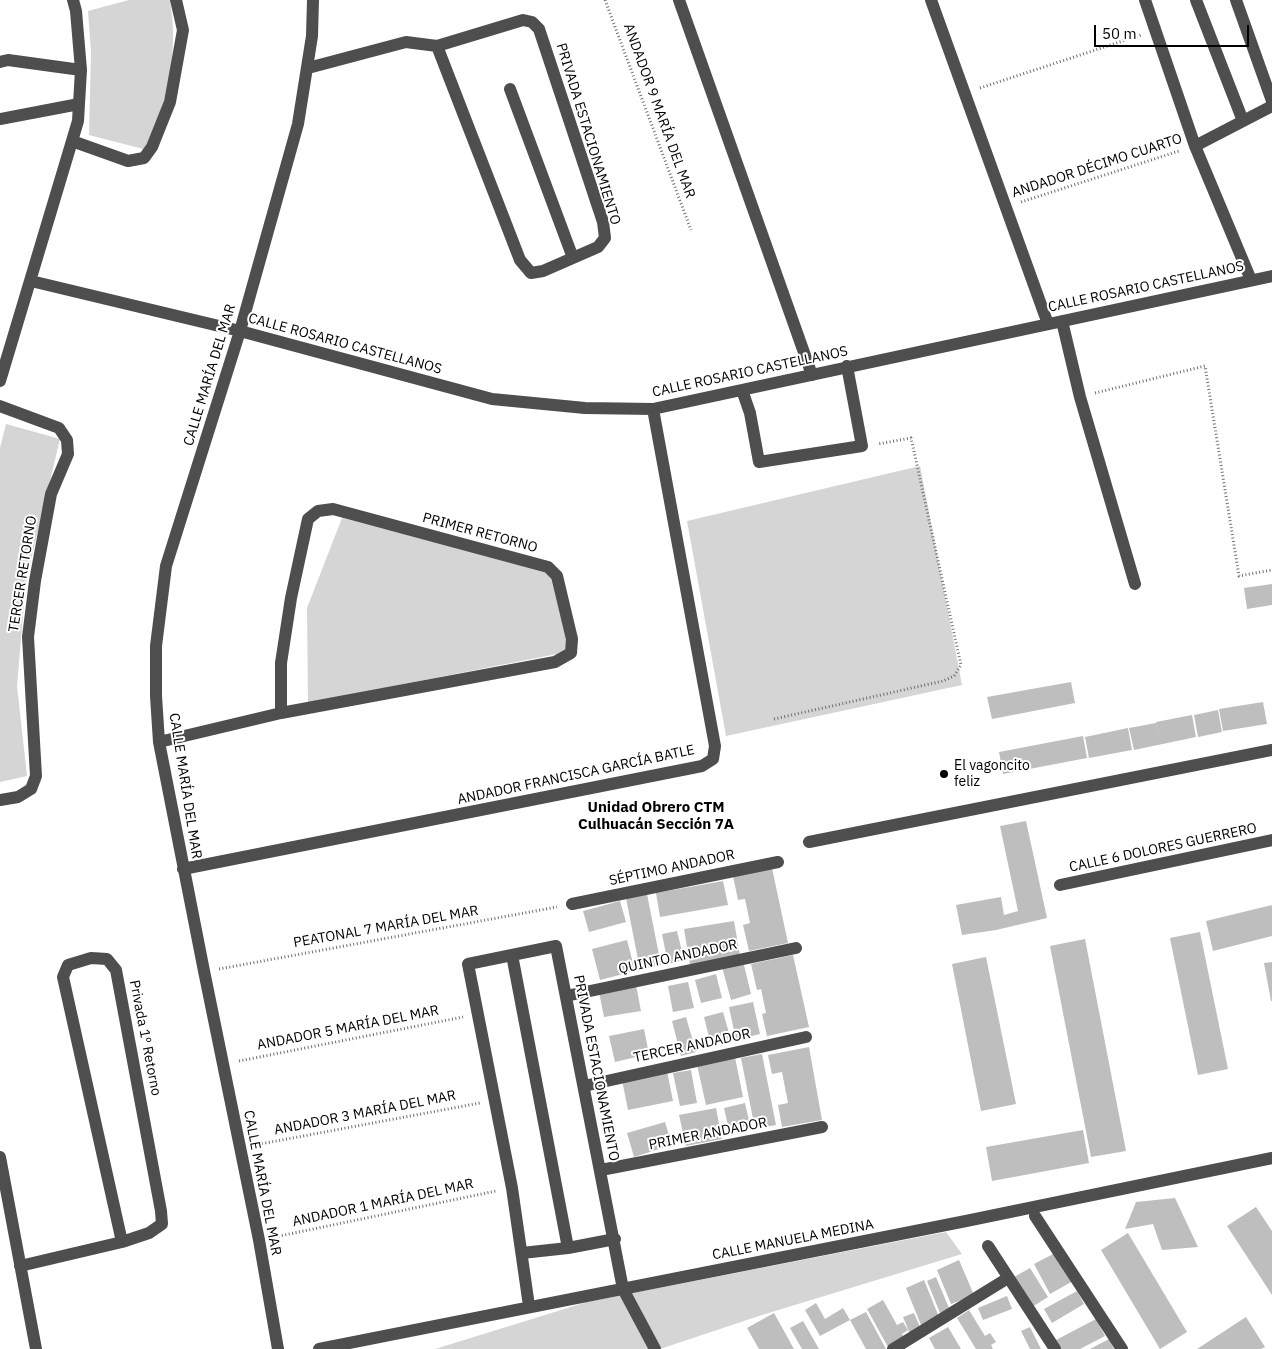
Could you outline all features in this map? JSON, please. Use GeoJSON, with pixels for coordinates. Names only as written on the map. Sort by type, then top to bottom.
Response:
{"type":"FeatureCollection","features":[{"type":"Feature","properties":{"kind":"street"},"geometry":{"type":"LineString","coordinates":[[72,141],[128,161],[144,158],[152,147],[170,102],[183,30],[176,0]]}},
{"type":"Feature","properties":{"kind":"street","name":"CALLE MARÍA DEL MAR"},"geometry":{"type":"LineString","coordinates":[[278,1349],[259,1240],[183,869],[160,742],[156,696],[156,646],[166,566],[240,331],[298,124],[312,36],[313,0]]}},
{"type":"Feature","properties":{"kind":"street"},"geometry":{"type":"LineString","coordinates":[[679,0],[812,375]]}},
{"type":"Feature","properties":{"kind":"street"},"geometry":{"type":"LineString","coordinates":[[932,0],[1048,324]]}},
{"type":"Feature","properties":{"kind":"street"},"geometry":{"type":"LineString","coordinates":[[1145,0],[1196,146],[1251,280]]}},
{"type":"Feature","properties":{"kind":"street"},"geometry":{"type":"LineString","coordinates":[[1196,0],[1243,122]]}},
{"type":"Feature","properties":{"kind":"street"},"geometry":{"type":"LineString","coordinates":[[1236,0],[1272,101]]}},
{"type":"Feature","properties":{"kind":"street"},"geometry":{"type":"LineString","coordinates":[[0,381],[78,121],[81,70],[75,1]]}},
{"type":"Feature","properties":{"kind":"street","name":"PRIVADA ESTACIONAMIENTO"},"geometry":{"type":"LineString","coordinates":[[308,68],[406,42],[437,46],[523,20],[532,22],[539,29],[603,222],[604,238],[598,248],[543,271],[531,273],[520,260],[437,46]]}},
{"type":"Feature","properties":{"kind":"street"},"geometry":{"type":"LineString","coordinates":[[0,62],[8,60],[81,70]]}},
{"type":"Feature","properties":{"kind":"street"},"geometry":{"type":"LineString","coordinates":[[510,89],[573,258]]}},
{"type":"Feature","properties":{"kind":"street"},"geometry":{"type":"LineString","coordinates":[[0,119],[79,104]]}},
{"type":"Feature","properties":{"kind":"street"},"geometry":{"type":"LineString","coordinates":[[1196,146],[1272,106]]}},
{"type":"Feature","properties":{"kind":"street","name":"CALLE ROSARIO CASTELLANOS"},"geometry":{"type":"LineString","coordinates":[[30,281],[240,331],[492,399],[586,408],[653,409],[1272,276]]}},
{"type":"Feature","properties":{"kind":"street"},"geometry":{"type":"LineString","coordinates":[[1062,321],[1080,397],[1135,584]]}},
{"type":"Feature","properties":{"kind":"street"},"geometry":{"type":"LineString","coordinates":[[742,390],[750,413],[759,462],[862,446],[847,366]]}},
{"type":"Feature","properties":{"kind":"street","name":"TERCER RETORNO"},"geometry":{"type":"LineString","coordinates":[[0,406],[59,428],[68,440],[68,454],[51,494],[35,581],[28,637],[36,776],[31,789],[18,797],[0,800]]}},
{"type":"Feature","properties":{"kind":"street","name":"ANDADOR FRANCISCA GARCÍA BATLE"},"geometry":{"type":"LineString","coordinates":[[183,869],[702,766],[713,759],[715,746],[653,409]]}},
{"type":"Feature","properties":{"kind":"street","name":"PRIMER RETORNO"},"geometry":{"type":"LineString","coordinates":[[160,742],[281,713],[555,662],[571,653],[572,639],[557,576],[548,567],[332,509],[318,511],[308,519],[291,598],[281,663],[281,713]]}},
{"type":"Feature","properties":{"kind":"street"},"geometry":{"type":"LineString","coordinates":[[809,842],[1272,750]]}},
{"type":"Feature","properties":{"kind":"street","name":"CALLE 6 DOLORES GUERRERO"},"geometry":{"type":"LineString","coordinates":[[1060,885],[1272,840]]}},
{"type":"Feature","properties":{"kind":"street","name":"SÉPTIMO ANDADOR"},"geometry":{"type":"LineString","coordinates":[[572,904],[778,862]]}},
{"type":"Feature","properties":{"kind":"street","name":"PRIVADA ESTACIONAMIENTO"},"geometry":{"type":"LineString","coordinates":[[529,1306],[512,1188],[468,964],[556,946],[615,1239],[623,1288],[655,1349]]}},
{"type":"Feature","properties":{"kind":"street","name":"QUINTO ANDADOR"},"geometry":{"type":"LineString","coordinates":[[566,996],[796,948]]}},
{"type":"Feature","properties":{"kind":"street"},"geometry":{"type":"LineString","coordinates":[[512,955],[568,1248]]}},
{"type":"Feature","properties":{"kind":"street","name":"Privada 1º Retorno"},"geometry":{"type":"LineString","coordinates":[[20,1266],[122,1242],[149,1233],[162,1224],[162,1210],[116,970],[107,959],[91,958],[68,965],[63,977],[122,1242]]}},
{"type":"Feature","properties":{"kind":"street","name":"TERCER ANDADOR"},"geometry":{"type":"LineString","coordinates":[[584,1086],[806,1037]]}},
{"type":"Feature","properties":{"kind":"street","name":"PRIMER ANDADOR"},"geometry":{"type":"LineString","coordinates":[[601,1170],[822,1127]]}},
{"type":"Feature","properties":{"kind":"street"},"geometry":{"type":"LineString","coordinates":[[0,1157],[4,1194],[36,1349]]}},
{"type":"Feature","properties":{"kind":"street","name":"CALLE MANUELA MEDINA"},"geometry":{"type":"LineString","coordinates":[[319,1349],[370,1344],[529,1306],[1272,1158]]}},
{"type":"Feature","properties":{"kind":"street"},"geometry":{"type":"LineString","coordinates":[[1035,1216],[1122,1349]]}},
{"type":"Feature","properties":{"kind":"street"},"geometry":{"type":"LineString","coordinates":[[522,1253],[568,1248],[615,1239]]}},
{"type":"Feature","properties":{"kind":"street"},"geometry":{"type":"LineString","coordinates":[[988,1246],[1054,1349]]}},
{"type":"Feature","properties":{"kind":"street"},"geometry":{"type":"LineString","coordinates":[[893,1349],[1008,1278]]}},
{"type":"Feature","properties":{"kind":"path","name":"ANDADOR 9 MARÍA DEL MAR"},"geometry":{"type":"LineString","coordinates":[[606,0],[691,230]]}},
{"type":"Feature","properties":{"kind":"path"},"geometry":{"type":"LineString","coordinates":[[966,93],[1156,30]]}},
{"type":"Feature","properties":{"kind":"path","name":"ANDADOR DÉCIMO CUARTO"},"geometry":{"type":"LineString","coordinates":[[1006,207],[1196,146]]}},
{"type":"Feature","properties":{"kind":"path"},"geometry":{"type":"LineString","coordinates":[[1080,397],[1205,366],[1239,576],[1272,570]]}},
{"type":"Feature","properties":{"kind":"path"},"geometry":{"type":"LineString","coordinates":[[774,719],[942,681],[954,676],[961,665],[912,438],[862,446]]}},
{"type":"Feature","properties":{"kind":"path","name":"PEATONAL 7 MARÍA DEL MAR"},"geometry":{"type":"LineString","coordinates":[[204,972],[572,904]]}},
{"type":"Feature","properties":{"kind":"path","name":"ANDADOR 5 MARÍA DEL MAR"},"geometry":{"type":"LineString","coordinates":[[223,1064],[478,1014]]}},
{"type":"Feature","properties":{"kind":"path","name":"ANDADOR 3 MARÍA DEL MAR"},"geometry":{"type":"LineString","coordinates":[[240,1148],[495,1100]]}},
{"type":"Feature","properties":{"kind":"path","name":"ANDADOR 1 MARÍA DEL MAR"},"geometry":{"type":"LineString","coordinates":[[259,1240],[512,1188]]}},
{"type":"Feature","properties":{"kind":"shaded area"},"geometry":{"type":"Polygon","coordinates":[[[129,0],[170,0],[173,27],[172,61],[151,151],[89,135],[91,53],[88,11],[129,0]]]}},
{"type":"Feature","properties":{"kind":"shaded area"},"geometry":{"type":"Polygon","coordinates":[[[6,424],[60,439],[26,581],[17,686],[27,776],[0,782],[0,448],[6,424]]]}},
{"type":"Feature","properties":{"kind":"shaded area"},"geometry":{"type":"Polygon","coordinates":[[[920,466],[962,685],[726,736],[687,521],[920,466]]]}},
{"type":"Feature","properties":{"kind":"shaded area"},"geometry":{"type":"Polygon","coordinates":[[[342,518],[555,573],[572,651],[308,703],[307,608],[342,518]]]}},
{"type":"Feature","properties":{"kind":"shaded area"},"geometry":{"type":"Polygon","coordinates":[[[946,1232],[962,1254],[762,1315],[660,1349],[435,1349],[587,1302],[946,1232]]]}},
{"type":"Feature","properties":{"kind":"building"},"geometry":{"type":"Polygon","coordinates":[[[1272,584],[1272,605],[1247,609],[1244,588],[1272,584]]]}},
{"type":"Feature","properties":{"kind":"building"},"geometry":{"type":"Polygon","coordinates":[[[1071,682],[1075,703],[992,719],[987,697],[1071,682]]]}},
{"type":"Feature","properties":{"kind":"building"},"geometry":{"type":"Polygon","coordinates":[[[1263,702],[1267,724],[1223,731],[1219,709],[1263,702]]]}},
{"type":"Feature","properties":{"kind":"building"},"geometry":{"type":"Polygon","coordinates":[[[1218,710],[1222,732],[1198,737],[1194,715],[1218,710]]]}},
{"type":"Feature","properties":{"kind":"building"},"geometry":{"type":"Polygon","coordinates":[[[1192,715],[1196,737],[1134,750],[1129,728],[1156,723],[1159,740],[1156,722],[1192,715]]]}},
{"type":"Feature","properties":{"kind":"building"},"geometry":{"type":"Polygon","coordinates":[[[1128,728],[1132,750],[1089,758],[1085,737],[1128,728]]]}},
{"type":"Feature","properties":{"kind":"building"},"geometry":{"type":"Polygon","coordinates":[[[1083,736],[1087,758],[1003,774],[999,752],[1083,736]]]}},
{"type":"Feature","properties":{"kind":"building"},"geometry":{"type":"Polygon","coordinates":[[[1026,821],[1047,918],[996,930],[962,935],[956,905],[1001,897],[1004,915],[1018,911],[1000,826],[1026,821]]]}},
{"type":"Feature","properties":{"kind":"building"},"geometry":{"type":"Polygon","coordinates":[[[772,868],[788,943],[749,951],[743,925],[750,923],[745,899],[738,900],[733,876],[772,868]]]}},
{"type":"Feature","properties":{"kind":"building"},"geometry":{"type":"Polygon","coordinates":[[[723,881],[728,905],[660,917],[656,893],[723,881]]]}},
{"type":"Feature","properties":{"kind":"building"},"geometry":{"type":"Polygon","coordinates":[[[647,894],[661,965],[640,970],[626,898],[647,894]]]}},
{"type":"Feature","properties":{"kind":"building"},"geometry":{"type":"Polygon","coordinates":[[[620,901],[626,922],[589,932],[583,911],[620,901]]]}},
{"type":"Feature","properties":{"kind":"building"},"geometry":{"type":"Polygon","coordinates":[[[1272,905],[1272,936],[1213,951],[1206,921],[1272,905]]]}},
{"type":"Feature","properties":{"kind":"building"},"geometry":{"type":"Polygon","coordinates":[[[734,921],[740,956],[690,965],[684,929],[734,921]]]}},
{"type":"Feature","properties":{"kind":"building"},"geometry":{"type":"Polygon","coordinates":[[[677,931],[684,960],[668,964],[662,934],[677,931]]]}},
{"type":"Feature","properties":{"kind":"building"},"geometry":{"type":"Polygon","coordinates":[[[1200,932],[1228,1069],[1198,1075],[1170,938],[1200,932]]]}},
{"type":"Feature","properties":{"kind":"building"},"geometry":{"type":"Polygon","coordinates":[[[1085,939],[1126,1151],[1091,1157],[1050,946],[1085,939]]]}},
{"type":"Feature","properties":{"kind":"building"},"geometry":{"type":"Polygon","coordinates":[[[627,940],[635,971],[600,980],[592,949],[627,940]]]}},
{"type":"Feature","properties":{"kind":"building"},"geometry":{"type":"Polygon","coordinates":[[[793,955],[809,1027],[767,1036],[762,1014],[766,1013],[761,989],[757,990],[751,964],[793,955]]]}},
{"type":"Feature","properties":{"kind":"building"},"geometry":{"type":"Polygon","coordinates":[[[986,957],[1016,1104],[981,1111],[952,964],[986,957]]]}},
{"type":"Feature","properties":{"kind":"building"},"geometry":{"type":"Polygon","coordinates":[[[743,961],[751,994],[731,1000],[722,967],[743,961]]]}},
{"type":"Feature","properties":{"kind":"building"},"geometry":{"type":"Polygon","coordinates":[[[1272,962],[1272,1001],[1271,1001],[1264,963],[1272,962]]]}},
{"type":"Feature","properties":{"kind":"building"},"geometry":{"type":"Polygon","coordinates":[[[716,974],[722,998],[701,1003],[695,980],[716,974]]]}},
{"type":"Feature","properties":{"kind":"building"},"geometry":{"type":"Polygon","coordinates":[[[688,982],[694,1008],[673,1012],[668,986],[688,982]]]}},
{"type":"Feature","properties":{"kind":"building"},"geometry":{"type":"Polygon","coordinates":[[[636,985],[641,1011],[604,1017],[599,992],[636,985]]]}},
{"type":"Feature","properties":{"kind":"building"},"geometry":{"type":"Polygon","coordinates":[[[753,1002],[760,1034],[736,1040],[729,1007],[753,1002]]]}},
{"type":"Feature","properties":{"kind":"building"},"geometry":{"type":"Polygon","coordinates":[[[723,1012],[731,1040],[711,1045],[704,1017],[723,1012]]]}},
{"type":"Feature","properties":{"kind":"building"},"geometry":{"type":"Polygon","coordinates":[[[686,1017],[696,1052],[681,1056],[672,1021],[686,1017]]]}},
{"type":"Feature","properties":{"kind":"building"},"geometry":{"type":"Polygon","coordinates":[[[644,1029],[649,1054],[615,1062],[609,1036],[644,1029]]]}},
{"type":"Feature","properties":{"kind":"building"},"geometry":{"type":"Polygon","coordinates":[[[809,1047],[822,1120],[782,1127],[778,1105],[788,1103],[782,1072],[772,1074],[768,1055],[809,1047]]]}},
{"type":"Feature","properties":{"kind":"building"},"geometry":{"type":"Polygon","coordinates":[[[762,1054],[776,1125],[755,1129],[741,1058],[762,1054]]]}},
{"type":"Feature","properties":{"kind":"building"},"geometry":{"type":"Polygon","coordinates":[[[735,1057],[743,1097],[706,1105],[697,1065],[735,1057]]]}},
{"type":"Feature","properties":{"kind":"building"},"geometry":{"type":"Polygon","coordinates":[[[691,1070],[697,1103],[680,1106],[673,1073],[691,1070]]]}},
{"type":"Feature","properties":{"kind":"building"},"geometry":{"type":"Polygon","coordinates":[[[667,1071],[673,1101],[628,1110],[622,1080],[667,1071]]]}},
{"type":"Feature","properties":{"kind":"building"},"geometry":{"type":"Polygon","coordinates":[[[745,1103],[750,1125],[729,1130],[724,1108],[745,1103]]]}},
{"type":"Feature","properties":{"kind":"building"},"geometry":{"type":"Polygon","coordinates":[[[716,1108],[722,1139],[686,1146],[679,1115],[716,1108]]]}},
{"type":"Feature","properties":{"kind":"building"},"geometry":{"type":"Polygon","coordinates":[[[665,1122],[672,1145],[634,1157],[627,1133],[665,1122]]]}},
{"type":"Feature","properties":{"kind":"building"},"geometry":{"type":"Polygon","coordinates":[[[1083,1130],[1089,1163],[992,1181],[986,1147],[1083,1130]]]}},
{"type":"Feature","properties":{"kind":"building"},"geometry":{"type":"Polygon","coordinates":[[[1175,1198],[1198,1247],[1162,1250],[1153,1224],[1125,1229],[1136,1202],[1175,1198]]]}},
{"type":"Feature","properties":{"kind":"building"},"geometry":{"type":"Polygon","coordinates":[[[1256,1207],[1272,1231],[1272,1295],[1227,1226],[1256,1207]]]}},
{"type":"Feature","properties":{"kind":"building"},"geometry":{"type":"Polygon","coordinates":[[[1128,1233],[1187,1332],[1160,1349],[1101,1250],[1128,1233]]]}},
{"type":"Feature","properties":{"kind":"building"},"geometry":{"type":"Polygon","coordinates":[[[1057,1252],[1073,1281],[1050,1294],[1034,1264],[1057,1252]]]}},
{"type":"Feature","properties":{"kind":"building"},"geometry":{"type":"Polygon","coordinates":[[[959,1260],[974,1295],[951,1304],[937,1270],[959,1260]]]}},
{"type":"Feature","properties":{"kind":"building"},"geometry":{"type":"Polygon","coordinates":[[[1030,1268],[1048,1297],[1032,1307],[1014,1277],[1030,1268]]]}},
{"type":"Feature","properties":{"kind":"building"},"geometry":{"type":"Polygon","coordinates":[[[936,1277],[949,1308],[940,1313],[927,1281],[936,1277]]]}},
{"type":"Feature","properties":{"kind":"building"},"geometry":{"type":"Polygon","coordinates":[[[924,1280],[939,1317],[921,1325],[906,1288],[924,1280]]]}},
{"type":"Feature","properties":{"kind":"building"},"geometry":{"type":"Polygon","coordinates":[[[1077,1291],[1084,1304],[1052,1323],[1044,1309],[1077,1291]]]}},
{"type":"Feature","properties":{"kind":"building"},"geometry":{"type":"Polygon","coordinates":[[[1007,1296],[1012,1309],[983,1320],[978,1308],[1007,1296]]]}},
{"type":"Feature","properties":{"kind":"building"},"geometry":{"type":"Polygon","coordinates":[[[883,1300],[897,1325],[903,1322],[908,1330],[902,1334],[904,1338],[888,1347],[867,1309],[883,1300]]]}},
{"type":"Feature","properties":{"kind":"building"},"geometry":{"type":"Polygon","coordinates":[[[816,1303],[825,1319],[843,1308],[850,1320],[820,1336],[805,1310],[816,1303]]]}},
{"type":"Feature","properties":{"kind":"building"},"geometry":{"type":"Polygon","coordinates":[[[969,1310],[985,1336],[990,1333],[996,1342],[991,1345],[993,1349],[976,1349],[957,1318],[969,1310]]]}},
{"type":"Feature","properties":{"kind":"building"},"geometry":{"type":"Polygon","coordinates":[[[866,1312],[886,1349],[866,1349],[850,1320],[866,1312]]]}},
{"type":"Feature","properties":{"kind":"building"},"geometry":{"type":"Polygon","coordinates":[[[774,1313],[794,1349],[759,1349],[747,1328],[774,1313]]]}},
{"type":"Feature","properties":{"kind":"building"},"geometry":{"type":"Polygon","coordinates":[[[914,1313],[921,1329],[910,1334],[903,1317],[914,1313]]]}},
{"type":"Feature","properties":{"kind":"building"},"geometry":{"type":"Polygon","coordinates":[[[1246,1317],[1265,1347],[1261,1349],[1197,1349],[1246,1317]]]}},
{"type":"Feature","properties":{"kind":"building"},"geometry":{"type":"Polygon","coordinates":[[[1096,1319],[1105,1336],[1080,1349],[1061,1349],[1056,1340],[1096,1319]]]}},
{"type":"Feature","properties":{"kind":"building"},"geometry":{"type":"Polygon","coordinates":[[[803,1321],[819,1349],[802,1349],[790,1328],[803,1321]]]}},
{"type":"Feature","properties":{"kind":"building"},"geometry":{"type":"Polygon","coordinates":[[[948,1327],[961,1349],[935,1349],[929,1338],[948,1327]]]}},
{"type":"Feature","properties":{"kind":"building"},"geometry":{"type":"Polygon","coordinates":[[[1030,1327],[1041,1349],[1030,1349],[1021,1331],[1030,1327]]]}},
{"type":"Feature","properties":{"kind":"building"},"geometry":{"type":"Polygon","coordinates":[[[1109,1339],[1114,1349],[1090,1349],[1109,1339]]]}},
{"type":"Feature","properties":{"kind":"place","name":"El vagoncito feliz"},"geometry":{"type":"Point","coordinates":[944,774]}},
{"type":"Feature","properties":{"kind":"district","name":"Unidad Obrero CTM Culhuacán Sección 7A"},"geometry":{"type":"Point","coordinates":[656,816]}}]}
